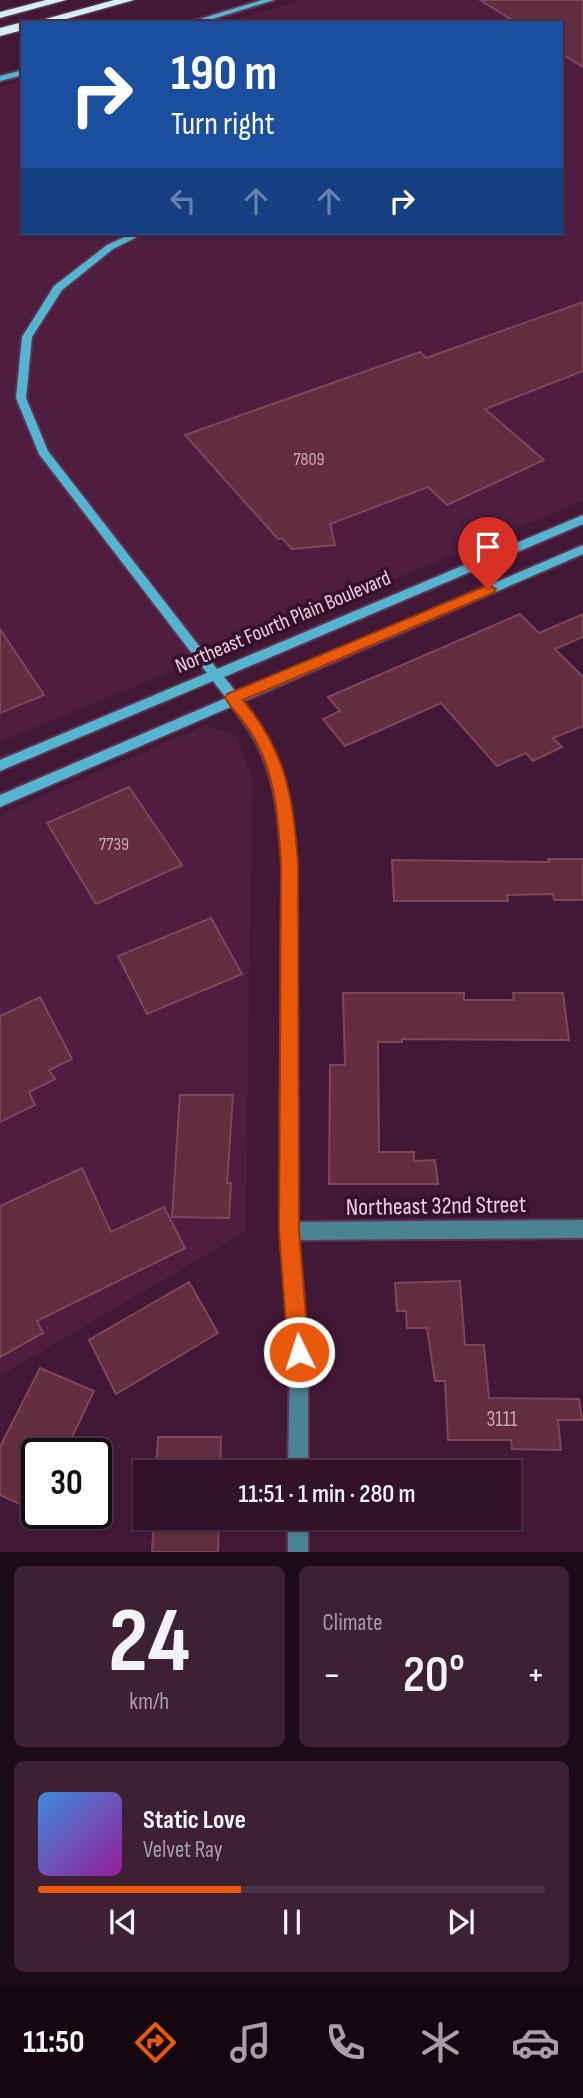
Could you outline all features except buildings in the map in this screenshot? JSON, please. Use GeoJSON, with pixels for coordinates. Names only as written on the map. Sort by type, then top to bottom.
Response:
{"type":"FeatureCollection","features":[{"type":"Feature","properties":{"kind":"highway"},"geometry":{"type":"LineString","coordinates":[[0,15],[60,0]]}},
{"type":"Feature","properties":{"kind":"highway"},"geometry":{"type":"LineString","coordinates":[[45,21],[128,0]]}},
{"type":"Feature","properties":{"kind":"highway"},"geometry":{"type":"LineString","coordinates":[[0,32],[21,27]]}},
{"type":"Feature","properties":{"kind":"main road"},"geometry":{"type":"LineString","coordinates":[[198,21],[270,0]]}},
{"type":"Feature","properties":{"kind":"main road"},"geometry":{"type":"LineString","coordinates":[[0,79],[21,73]]}},
{"type":"Feature","properties":{"kind":"main road"},"geometry":{"type":"LineString","coordinates":[[136,235],[110,247],[58,288],[26,337],[21,398],[43,452],[212,675],[233,698]]}},
{"type":"Feature","properties":{"kind":"main road","name":"Northeast Fourth Plain Boulevard"},"geometry":{"type":"LineString","coordinates":[[0,766],[583,519]]}},
{"type":"Feature","properties":{"kind":"main road"},"geometry":{"type":"LineString","coordinates":[[0,801],[583,549]]}},
{"type":"Feature","properties":{"kind":"street"},"geometry":{"type":"LineString","coordinates":[[233,698],[254,724],[269,749],[276,767],[286,814],[289,864],[289,1231],[299,1352],[298,1460]]}},
{"type":"Feature","properties":{"kind":"street","name":"Northeast 32nd Street"},"geometry":{"type":"LineString","coordinates":[[289,1231],[583,1229]]}},
{"type":"Feature","properties":{"kind":"street"},"geometry":{"type":"LineString","coordinates":[[298,1530],[298,1552]]}},
{"type":"Feature","properties":{"kind":"shaded area"},"geometry":{"type":"Polygon","coordinates":[[[302,0],[583,0],[583,501],[0,742],[0,87],[21,81],[21,235],[563,235],[563,21],[230,21],[302,0]]]}},
{"type":"Feature","properties":{"kind":"shaded area"},"geometry":{"type":"Polygon","coordinates":[[[205,725],[236,735],[253,779],[245,1232],[0,1376],[0,814],[205,725]]]}},
{"type":"Feature","properties":{"kind":"route"},"geometry":{"type":"LineString","coordinates":[[299,1352],[289,1231],[289,864],[286,814],[276,767],[269,749],[254,724],[233,698],[488,589]]}}]}
